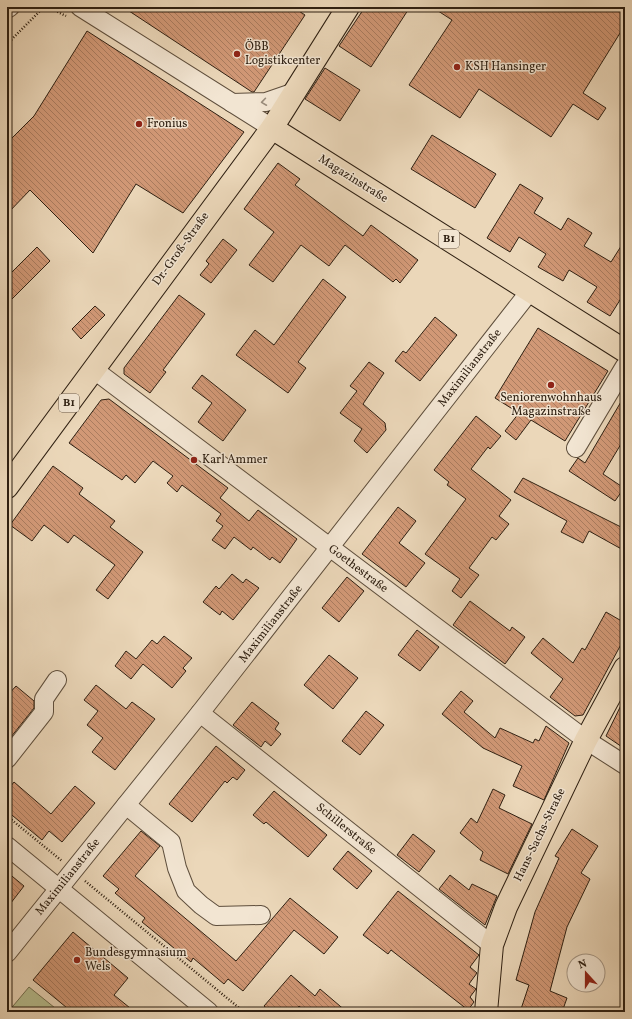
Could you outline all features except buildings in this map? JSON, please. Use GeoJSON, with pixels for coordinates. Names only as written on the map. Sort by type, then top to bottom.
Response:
{"type":"FeatureCollection","features":[{"type":"Feature","properties":{"kind":"main road","name":"Dr.-Groß-Straße"},"geometry":{"type":"LineString","coordinates":[[8,483],[272,128],[348,7]]}},
{"type":"Feature","properties":{"kind":"main road","name":"Magazinstraße"},"geometry":{"type":"LineString","coordinates":[[272,128],[625,351]]}},
{"type":"Feature","properties":{"kind":"main road","name":"Hans-Sachs-Straße"},"geometry":{"type":"LineString","coordinates":[[486,1012],[492,945],[506,907],[586,740],[625,668]]}},
{"type":"Feature","properties":{"kind":"street","name":"Magazinstraße"},"geometry":{"type":"LineString","coordinates":[[76,12],[272,128]]}},
{"type":"Feature","properties":{"kind":"street"},"geometry":{"type":"LineString","coordinates":[[232,103],[266,102],[294,92]]}},
{"type":"Feature","properties":{"kind":"street","name":"Maximilianstraße"},"geometry":{"type":"LineString","coordinates":[[7,953],[200,713],[530,291]]}},
{"type":"Feature","properties":{"kind":"street"},"geometry":{"type":"LineString","coordinates":[[576,448],[625,366]]}},
{"type":"Feature","properties":{"kind":"street","name":"Goethestraße"},"geometry":{"type":"LineString","coordinates":[[93,369],[586,740],[625,765]]}},
{"type":"Feature","properties":{"kind":"street"},"geometry":{"type":"LineString","coordinates":[[7,759],[44,712],[44,699],[57,680]]}},
{"type":"Feature","properties":{"kind":"street","name":"Schillerstraße"},"geometry":{"type":"LineString","coordinates":[[200,713],[492,945]]}},
{"type":"Feature","properties":{"kind":"street"},"geometry":{"type":"LineString","coordinates":[[126,805],[171,842],[177,868],[186,891],[202,905],[216,916],[261,915]]}},
{"type":"Feature","properties":{"kind":"street"},"geometry":{"type":"LineString","coordinates":[[7,846],[209,1012]]}},
{"type":"Feature","properties":{"kind":"path"},"geometry":{"type":"LineString","coordinates":[[7,44],[39,12],[48,7],[76,12]]}},
{"type":"Feature","properties":{"kind":"path"},"geometry":{"type":"LineString","coordinates":[[7,816],[244,1012]]}},
{"type":"Feature","properties":{"kind":"green space"},"geometry":{"type":"Polygon","coordinates":[[[29,987],[60,1012],[8,1012],[29,987]]]}},
{"type":"Feature","properties":{"kind":"place","name":"ÖBB Logistikcenter"},"geometry":{"type":"Point","coordinates":[237,54]}},
{"type":"Feature","properties":{"kind":"place","name":"KSH Hansinger"},"geometry":{"type":"Point","coordinates":[457,67]}},
{"type":"Feature","properties":{"kind":"place","name":"Fronius"},"geometry":{"type":"Point","coordinates":[139,124]}},
{"type":"Feature","properties":{"kind":"place","name":"Seniorenwohnhaus Magazinstraße"},"geometry":{"type":"Point","coordinates":[551,385]}},
{"type":"Feature","properties":{"kind":"place","name":"Karl Ammer"},"geometry":{"type":"Point","coordinates":[194,460]}},
{"type":"Feature","properties":{"kind":"place","name":"Bundesgymnasium Wels"},"geometry":{"type":"Point","coordinates":[77,960]}}]}
